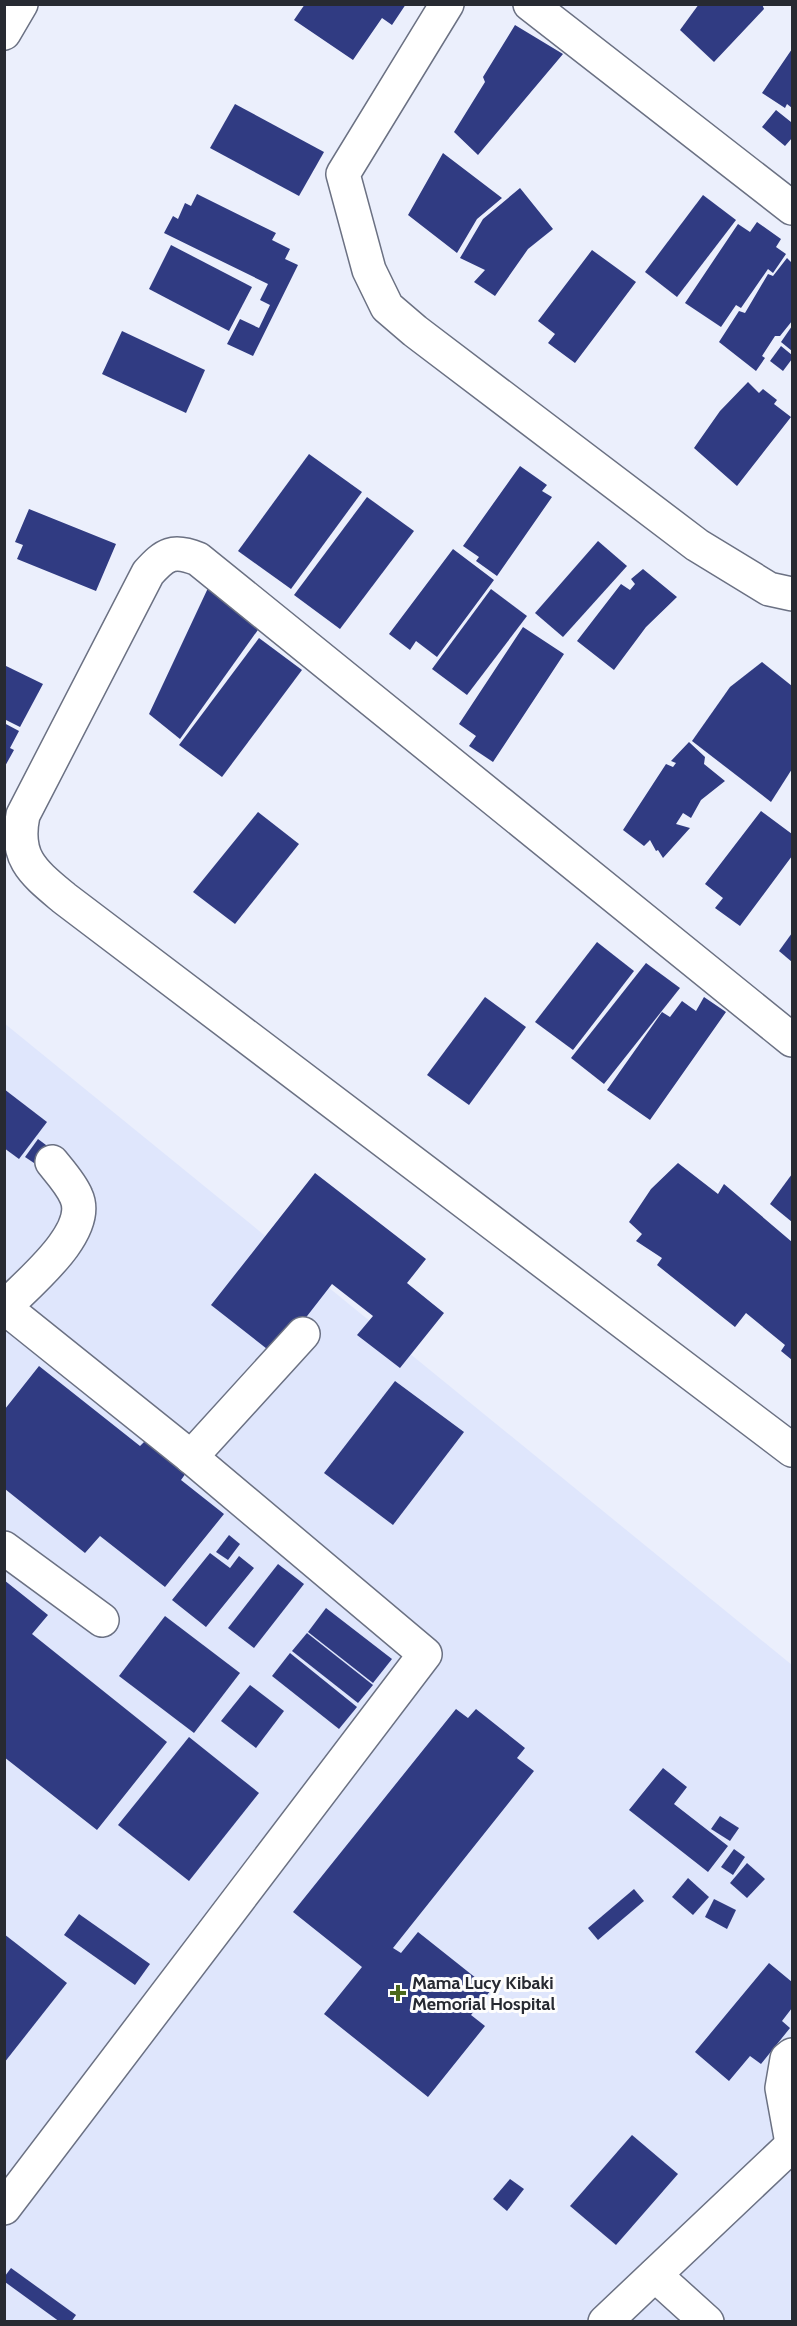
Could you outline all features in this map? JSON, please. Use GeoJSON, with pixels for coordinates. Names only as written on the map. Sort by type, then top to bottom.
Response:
{"type":"FeatureCollection","features":[{"type":"Feature","properties":{"kind":"street"},"geometry":{"type":"LineString","coordinates":[[4,33],[21,4]]}},
{"type":"Feature","properties":{"kind":"street"},"geometry":{"type":"LineString","coordinates":[[447,4],[342,174],[369,270],[387,307],[698,545],[769,590],[792,594]]}},
{"type":"Feature","properties":{"kind":"street"},"geometry":{"type":"LineString","coordinates":[[530,4],[792,208]]}},
{"type":"Feature","properties":{"kind":"street"},"geometry":{"type":"LineString","coordinates":[[792,1040],[198,558],[181,552],[163,557],[148,573],[23,815],[19,833],[23,853],[35,874],[64,898],[792,1450]]}},
{"type":"Feature","properties":{"kind":"street"},"geometry":{"type":"LineString","coordinates":[[4,2208],[424,1654],[191,1457],[5,1307],[67,1243],[78,1221],[77,1197],[52,1162]]}},
{"type":"Feature","properties":{"kind":"street"},"geometry":{"type":"LineString","coordinates":[[191,1457],[303,1334]]}},
{"type":"Feature","properties":{"kind":"street"},"geometry":{"type":"LineString","coordinates":[[4,1548],[102,1620]]}},
{"type":"Feature","properties":{"kind":"street"},"geometry":{"type":"LineString","coordinates":[[605,2322],[792,2144],[782,2088],[787,2059],[792,2055]]}},
{"type":"Feature","properties":{"kind":"street"},"geometry":{"type":"LineString","coordinates":[[655,2275],[707,2322]]}},
{"type":"Feature","properties":{"kind":"shaded area","name":"Mama Lucy Kibaki Memorial Hospital"},"geometry":{"type":"Polygon","coordinates":[[[4,1023],[792,1665],[792,2321],[5,2321],[4,1023]]]}},
{"type":"Feature","properties":{"kind":"building"},"geometry":{"type":"Polygon","coordinates":[[[305,4],[406,4],[392,25],[382,18],[353,60],[294,20],[305,4]]]}},
{"type":"Feature","properties":{"kind":"building"},"geometry":{"type":"Polygon","coordinates":[[[699,4],[762,4],[764,9],[714,62],[680,30],[699,4]]]}},
{"type":"Feature","properties":{"kind":"building"},"geometry":{"type":"Polygon","coordinates":[[[515,25],[563,54],[478,155],[454,132],[485,82],[483,77],[515,25]]]}},
{"type":"Feature","properties":{"kind":"building"},"geometry":{"type":"Polygon","coordinates":[[[792,49],[792,108],[787,104],[785,108],[762,93],[792,49]]]}},
{"type":"Feature","properties":{"kind":"building"},"geometry":{"type":"Polygon","coordinates":[[[235,104],[324,152],[299,196],[210,148],[235,104]]]}},
{"type":"Feature","properties":{"kind":"building"},"geometry":{"type":"Polygon","coordinates":[[[776,110],[791,122],[792,120],[792,138],[785,146],[762,127],[776,110]]]}},
{"type":"Feature","properties":{"kind":"building"},"geometry":{"type":"Polygon","coordinates":[[[443,153],[502,198],[477,219],[457,253],[408,215],[443,153]]]}},
{"type":"Feature","properties":{"kind":"building"},"geometry":{"type":"Polygon","coordinates":[[[520,188],[553,229],[528,249],[495,296],[474,282],[485,270],[460,258],[483,219],[520,188]]]}},
{"type":"Feature","properties":{"kind":"building"},"geometry":{"type":"Polygon","coordinates":[[[197,194],[276,233],[272,240],[290,249],[285,259],[298,265],[253,356],[227,344],[240,319],[259,328],[270,305],[260,300],[268,284],[164,233],[173,216],[178,219],[185,203],[191,206],[197,194]]]}},
{"type":"Feature","properties":{"kind":"building"},"geometry":{"type":"Polygon","coordinates":[[[703,195],[736,220],[677,297],[645,272],[703,195]]]}},
{"type":"Feature","properties":{"kind":"building"},"geometry":{"type":"Polygon","coordinates":[[[757,222],[781,239],[776,247],[786,254],[773,273],[768,269],[741,308],[736,305],[721,327],[685,303],[738,224],[750,232],[757,222]]]}},
{"type":"Feature","properties":{"kind":"building"},"geometry":{"type":"Polygon","coordinates":[[[171,245],[252,287],[229,331],[149,289],[171,245]]]}},
{"type":"Feature","properties":{"kind":"building"},"geometry":{"type":"Polygon","coordinates":[[[592,250],[636,282],[575,363],[548,343],[555,334],[538,321],[592,250]]]}},
{"type":"Feature","properties":{"kind":"building"},"geometry":{"type":"Polygon","coordinates":[[[787,258],[792,263],[792,321],[780,336],[775,336],[762,356],[765,358],[756,371],[719,342],[739,311],[745,313],[768,274],[773,276],[787,258]]]}},
{"type":"Feature","properties":{"kind":"building"},"geometry":{"type":"Polygon","coordinates":[[[792,326],[792,351],[781,342],[792,326]]]}},
{"type":"Feature","properties":{"kind":"building"},"geometry":{"type":"Polygon","coordinates":[[[122,331],[205,370],[186,413],[102,374],[122,331]]]}},
{"type":"Feature","properties":{"kind":"building"},"geometry":{"type":"Polygon","coordinates":[[[781,346],[792,355],[792,359],[783,371],[770,361],[781,346]]]}},
{"type":"Feature","properties":{"kind":"building"},"geometry":{"type":"Polygon","coordinates":[[[748,382],[759,393],[763,389],[777,400],[774,404],[791,417],[737,486],[694,448],[720,411],[748,382]]]}},
{"type":"Feature","properties":{"kind":"building"},"geometry":{"type":"Polygon","coordinates":[[[309,454],[362,492],[291,589],[238,551],[309,454]]]}},
{"type":"Feature","properties":{"kind":"building"},"geometry":{"type":"Polygon","coordinates":[[[520,466],[547,485],[542,491],[552,497],[497,576],[476,561],[479,557],[463,546],[520,466]]]}},
{"type":"Feature","properties":{"kind":"building"},"geometry":{"type":"Polygon","coordinates":[[[367,497],[414,531],[340,629],[294,595],[367,497]]]}},
{"type":"Feature","properties":{"kind":"building"},"geometry":{"type":"Polygon","coordinates":[[[29,509],[116,544],[96,591],[17,559],[23,545],[15,542],[29,509]]]}},
{"type":"Feature","properties":{"kind":"building"},"geometry":{"type":"Polygon","coordinates":[[[598,541],[627,566],[563,637],[535,613],[598,541]]]}},
{"type":"Feature","properties":{"kind":"building"},"geometry":{"type":"Polygon","coordinates":[[[453,549],[494,580],[437,657],[416,641],[410,650],[389,634],[453,549]]]}},
{"type":"Feature","properties":{"kind":"building"},"geometry":{"type":"Polygon","coordinates":[[[643,569],[677,597],[646,627],[614,670],[577,641],[621,584],[630,590],[635,584],[631,579],[643,569]]]}},
{"type":"Feature","properties":{"kind":"building"},"geometry":{"type":"Polygon","coordinates":[[[208,588],[260,627],[180,739],[149,714],[208,588]]]}},
{"type":"Feature","properties":{"kind":"building"},"geometry":{"type":"Polygon","coordinates":[[[491,589],[527,616],[467,695],[432,669],[491,589]]]}},
{"type":"Feature","properties":{"kind":"building"},"geometry":{"type":"Polygon","coordinates":[[[523,627],[564,654],[493,762],[469,746],[476,736],[459,724],[523,627]]]}},
{"type":"Feature","properties":{"kind":"building"},"geometry":{"type":"Polygon","coordinates":[[[259,638],[302,670],[222,777],[179,745],[259,638]]]}},
{"type":"Feature","properties":{"kind":"building"},"geometry":{"type":"Polygon","coordinates":[[[762,662],[792,686],[792,769],[771,802],[692,741],[730,687],[762,662]]]}},
{"type":"Feature","properties":{"kind":"building"},"geometry":{"type":"Polygon","coordinates":[[[4,665],[43,684],[20,727],[4,719],[4,665]]]}},
{"type":"Feature","properties":{"kind":"building"},"geometry":{"type":"Polygon","coordinates":[[[4,723],[19,731],[10,748],[14,750],[4,768],[4,723]]]}},
{"type":"Feature","properties":{"kind":"building"},"geometry":{"type":"Polygon","coordinates":[[[689,742],[705,757],[704,764],[725,781],[701,800],[691,818],[683,813],[676,824],[690,828],[663,858],[650,840],[644,846],[623,830],[666,764],[673,767],[676,763],[671,761],[689,742]]]}},
{"type":"Feature","properties":{"kind":"building"},"geometry":{"type":"Polygon","coordinates":[[[761,811],[792,834],[792,856],[740,926],[715,908],[723,898],[705,884],[761,811]]]}},
{"type":"Feature","properties":{"kind":"building"},"geometry":{"type":"Polygon","coordinates":[[[258,812],[299,844],[235,924],[193,892],[258,812]]]}},
{"type":"Feature","properties":{"kind":"building"},"geometry":{"type":"Polygon","coordinates":[[[792,933],[792,962],[779,951],[792,933]]]}},
{"type":"Feature","properties":{"kind":"building"},"geometry":{"type":"Polygon","coordinates":[[[597,942],[634,971],[573,1050],[535,1022],[597,942]]]}},
{"type":"Feature","properties":{"kind":"building"},"geometry":{"type":"Polygon","coordinates":[[[646,963],[680,988],[604,1084],[571,1058],[646,963]]]}},
{"type":"Feature","properties":{"kind":"building"},"geometry":{"type":"Polygon","coordinates":[[[485,997],[526,1027],[469,1105],[427,1075],[485,997]]]}},
{"type":"Feature","properties":{"kind":"building"},"geometry":{"type":"Polygon","coordinates":[[[704,997],[726,1012],[650,1120],[607,1090],[662,1012],[670,1017],[682,1001],[696,1011],[704,997]]]}},
{"type":"Feature","properties":{"kind":"building"},"geometry":{"type":"Polygon","coordinates":[[[4,1089],[47,1122],[19,1159],[4,1148],[4,1089]]]}},
{"type":"Feature","properties":{"kind":"building"},"geometry":{"type":"Polygon","coordinates":[[[38,1139],[50,1148],[37,1165],[25,1157],[38,1139]]]}},
{"type":"Feature","properties":{"kind":"building"},"geometry":{"type":"Polygon","coordinates":[[[678,1163],[718,1194],[724,1184],[792,1242],[792,1360],[781,1351],[785,1345],[746,1313],[735,1327],[657,1265],[662,1258],[636,1241],[642,1234],[629,1222],[651,1189],[678,1163]]]}},
{"type":"Feature","properties":{"kind":"building"},"geometry":{"type":"Polygon","coordinates":[[[315,1173],[426,1259],[407,1283],[444,1313],[400,1368],[357,1335],[373,1316],[332,1284],[276,1356],[211,1305],[315,1173]]]}},
{"type":"Feature","properties":{"kind":"building"},"geometry":{"type":"Polygon","coordinates":[[[792,1174],[792,1222],[770,1204],[792,1174]]]}},
{"type":"Feature","properties":{"kind":"building"},"geometry":{"type":"Polygon","coordinates":[[[39,1366],[140,1446],[146,1440],[186,1473],[181,1480],[224,1514],[165,1587],[100,1536],[85,1553],[5,1489],[5,1409],[39,1366]]]}},
{"type":"Feature","properties":{"kind":"building"},"geometry":{"type":"Polygon","coordinates":[[[395,1381],[464,1432],[393,1525],[324,1473],[395,1381]]]}},
{"type":"Feature","properties":{"kind":"building"},"geometry":{"type":"Polygon","coordinates":[[[229,1535],[240,1544],[228,1560],[216,1552],[229,1535]]]}},
{"type":"Feature","properties":{"kind":"building"},"geometry":{"type":"Polygon","coordinates":[[[210,1553],[230,1568],[239,1556],[254,1568],[206,1627],[172,1600],[210,1553]]]}},
{"type":"Feature","properties":{"kind":"building"},"geometry":{"type":"Polygon","coordinates":[[[278,1564],[304,1584],[254,1648],[228,1628],[278,1564]]]}},
{"type":"Feature","properties":{"kind":"building"},"geometry":{"type":"Polygon","coordinates":[[[4,1580],[48,1615],[32,1634],[167,1742],[97,1830],[4,1757],[4,1580]]]}},
{"type":"Feature","properties":{"kind":"building"},"geometry":{"type":"Polygon","coordinates":[[[326,1608],[392,1659],[373,1683],[308,1632],[326,1608]]]}},
{"type":"Feature","properties":{"kind":"building"},"geometry":{"type":"Polygon","coordinates":[[[165,1616],[240,1673],[194,1733],[119,1676],[165,1616]]]}},
{"type":"Feature","properties":{"kind":"building"},"geometry":{"type":"Polygon","coordinates":[[[307,1633],[373,1685],[358,1703],[292,1651],[307,1633]]]}},
{"type":"Feature","properties":{"kind":"building"},"geometry":{"type":"Polygon","coordinates":[[[290,1653],[357,1707],[339,1729],[272,1676],[290,1653]]]}},
{"type":"Feature","properties":{"kind":"building"},"geometry":{"type":"Polygon","coordinates":[[[250,1685],[284,1711],[256,1748],[221,1721],[250,1685]]]}},
{"type":"Feature","properties":{"kind":"building"},"geometry":{"type":"Polygon","coordinates":[[[456,1709],[468,1718],[476,1709],[525,1748],[517,1758],[534,1771],[393,1948],[401,1953],[418,1932],[491,1990],[471,2015],[485,2026],[428,2097],[324,2014],[362,1967],[293,1912],[456,1709]]]}},
{"type":"Feature","properties":{"kind":"building"},"geometry":{"type":"Polygon","coordinates":[[[189,1737],[259,1793],[189,1881],[118,1825],[189,1737]]]}},
{"type":"Feature","properties":{"kind":"building"},"geometry":{"type":"Polygon","coordinates":[[[663,1768],[687,1787],[674,1804],[728,1846],[708,1872],[629,1810],[663,1768]]]}},
{"type":"Feature","properties":{"kind":"building"},"geometry":{"type":"Polygon","coordinates":[[[720,1816],[739,1828],[730,1841],[711,1829],[720,1816]]]}},
{"type":"Feature","properties":{"kind":"building"},"geometry":{"type":"Polygon","coordinates":[[[734,1849],[745,1857],[733,1875],[721,1867],[734,1849]]]}},
{"type":"Feature","properties":{"kind":"building"},"geometry":{"type":"Polygon","coordinates":[[[747,1863],[765,1879],[747,1898],[730,1883],[747,1863]]]}},
{"type":"Feature","properties":{"kind":"building"},"geometry":{"type":"Polygon","coordinates":[[[688,1878],[709,1897],[693,1915],[672,1897],[688,1878]]]}},
{"type":"Feature","properties":{"kind":"building"},"geometry":{"type":"Polygon","coordinates":[[[634,1889],[644,1901],[598,1940],[588,1928],[634,1889]]]}},
{"type":"Feature","properties":{"kind":"building"},"geometry":{"type":"Polygon","coordinates":[[[714,1899],[736,1910],[727,1929],[705,1917],[714,1899]]]}},
{"type":"Feature","properties":{"kind":"building"},"geometry":{"type":"Polygon","coordinates":[[[79,1914],[150,1964],[135,1985],[64,1935],[79,1914]]]}},
{"type":"Feature","properties":{"kind":"building"},"geometry":{"type":"Polygon","coordinates":[[[4,1934],[67,1983],[4,2063],[4,1934]]]}},
{"type":"Feature","properties":{"kind":"building"},"geometry":{"type":"Polygon","coordinates":[[[769,1963],[792,1982],[792,2008],[782,2021],[790,2028],[761,2064],[750,2056],[729,2081],[695,2052],[769,1963]]]}},
{"type":"Feature","properties":{"kind":"building"},"geometry":{"type":"Polygon","coordinates":[[[632,2135],[678,2174],[616,2245],[570,2206],[632,2135]]]}},
{"type":"Feature","properties":{"kind":"building"},"geometry":{"type":"Polygon","coordinates":[[[510,2179],[524,2189],[507,2211],[493,2199],[510,2179]]]}},
{"type":"Feature","properties":{"kind":"building"},"geometry":{"type":"Polygon","coordinates":[[[11,2268],[76,2315],[71,2322],[60,2322],[5,2282],[5,2276],[11,2268]]]}},
{"type":"Feature","properties":{"kind":"place","name":"Mama Lucy Kibaki Memorial Hospital"},"geometry":{"type":"Point","coordinates":[398,1993]}}]}
